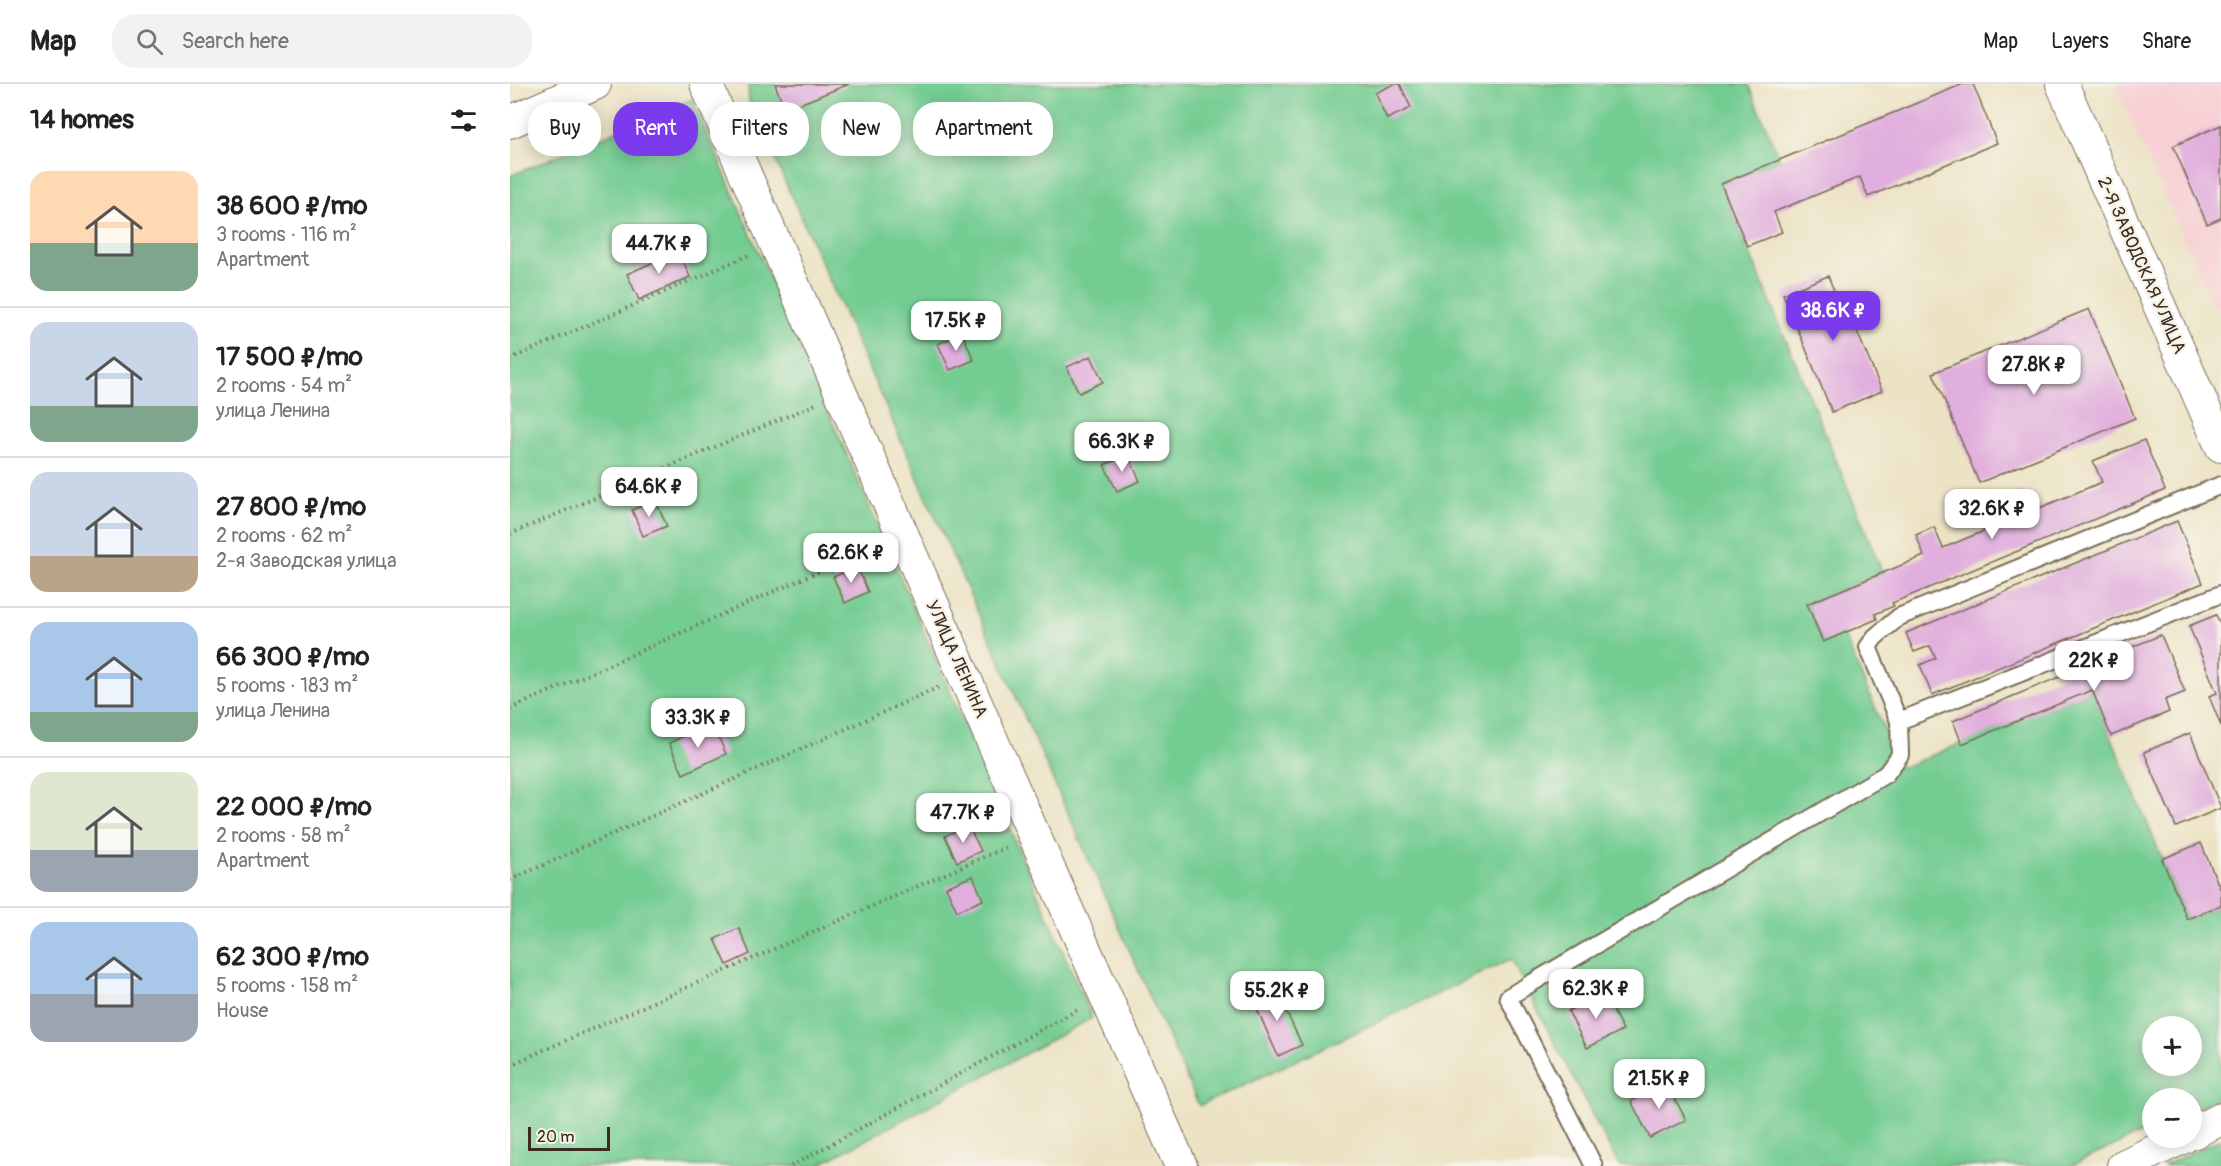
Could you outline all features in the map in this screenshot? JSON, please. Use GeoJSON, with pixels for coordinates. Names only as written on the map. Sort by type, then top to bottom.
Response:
{"type":"FeatureCollection","features":[{"type":"Feature","properties":{"kind":"street"},"geometry":{"type":"LineString","coordinates":[[510,122],[595,84]]}},
{"type":"Feature","properties":{"kind":"street","name":"УЛИЦА ЛЕНИНА"},"geometry":{"type":"LineString","coordinates":[[706,84],[1034,836],[1181,1166]]}},
{"type":"Feature","properties":{"kind":"street","name":"2-Я ЗАВОДСКАЯ УЛИЦА"},"geometry":{"type":"LineString","coordinates":[[2062,84],[2221,446]]}},
{"type":"Feature","properties":{"kind":"street"},"geometry":{"type":"LineString","coordinates":[[2202,1128],[2221,1119]]}},
{"type":"Feature","properties":{"kind":"street"},"geometry":{"type":"LineString","coordinates":[[2123,1166],[2161,1148]]}},
{"type":"Feature","properties":{"kind":"lane"},"geometry":{"type":"LineString","coordinates":[[1594,1166],[1508,997],[1886,774],[1900,755],[1899,721],[1868,647],[1875,637],[1899,617],[2221,485]]}},
{"type":"Feature","properties":{"kind":"lane"},"geometry":{"type":"LineString","coordinates":[[1899,721],[2221,594]]}},
{"type":"Feature","properties":{"kind":"path"},"geometry":{"type":"LineString","coordinates":[[510,359],[776,244]]}},
{"type":"Feature","properties":{"kind":"path"},"geometry":{"type":"LineString","coordinates":[[510,534],[841,393]]}},
{"type":"Feature","properties":{"kind":"path"},"geometry":{"type":"LineString","coordinates":[[510,710],[902,534]]}},
{"type":"Feature","properties":{"kind":"path"},"geometry":{"type":"LineString","coordinates":[[510,880],[964,675]]}},
{"type":"Feature","properties":{"kind":"path"},"geometry":{"type":"LineString","coordinates":[[510,1065],[1034,836]]}},
{"type":"Feature","properties":{"kind":"path"},"geometry":{"type":"LineString","coordinates":[[791,1166],[1105,995]]}},
{"type":"Feature","properties":{"kind":"shaded area"},"geometry":{"type":"Polygon","coordinates":[[[2115,84],[2221,84],[2221,305],[2214,308],[2115,84]]]}},
{"type":"Feature","properties":{"kind":"green space"},"geometry":{"type":"Polygon","coordinates":[[[748,84],[1468,84],[1469,87],[1477,84],[1748,84],[1780,160],[1721,184],[1883,573],[1807,604],[1822,641],[1843,633],[1901,768],[2092,690],[2187,919],[2221,905],[2221,1096],[2202,1105],[2202,1088],[2142,1088],[2142,1133],[2071,1166],[1619,1166],[1511,959],[1199,1106],[774,156],[809,156],[809,102],[749,102],[748,84]]]}},
{"type":"Feature","properties":{"kind":"green space"},"geometry":{"type":"Polygon","coordinates":[[[698,113],[710,140],[710,156],[717,156],[1092,1018],[817,1166],[510,1166],[510,176],[557,156],[601,156],[601,138],[613,132],[613,156],[698,156],[698,113]]]}},
{"type":"Feature","properties":{"kind":"green space"},"geometry":{"type":"Polygon","coordinates":[[[2221,1139],[2221,1166],[2163,1166],[2202,1148],[2221,1139]]]}},
{"type":"Feature","properties":{"kind":"building"},"geometry":{"type":"Polygon","coordinates":[[[775,84],[849,84],[805,102],[782,102],[775,84]]]}},
{"type":"Feature","properties":{"kind":"building"},"geometry":{"type":"Polygon","coordinates":[[[1394,84],[1400,84],[1411,108],[1387,119],[1375,93],[1394,84]]]}},
{"type":"Feature","properties":{"kind":"building"},"geometry":{"type":"Polygon","coordinates":[[[1963,84],[1973,84],[1997,143],[1868,197],[1860,177],[1774,212],[1782,232],[1747,246],[1721,184],[1963,84]]]}},
{"type":"Feature","properties":{"kind":"building"},"geometry":{"type":"Polygon","coordinates":[[[2221,125],[2221,218],[2207,224],[2173,146],[2221,125]]]}},
{"type":"Feature","properties":{"kind":"building"},"geometry":{"type":"Polygon","coordinates":[[[679,251],[690,277],[639,300],[627,274],[679,251]]]}},
{"type":"Feature","properties":{"kind":"building"},"geometry":{"type":"Polygon","coordinates":[[[1828,276],[1838,300],[1854,293],[1864,317],[1853,322],[1882,391],[1832,412],[1783,294],[1828,276]]]}},
{"type":"Feature","properties":{"kind":"building"},"geometry":{"type":"Polygon","coordinates":[[[2089,309],[2135,418],[1979,483],[1933,373],[2089,309]]]}},
{"type":"Feature","properties":{"kind":"building"},"geometry":{"type":"Polygon","coordinates":[[[962,333],[974,360],[950,370],[938,344],[962,333]]]}},
{"type":"Feature","properties":{"kind":"building"},"geometry":{"type":"Polygon","coordinates":[[[1091,356],[1103,382],[1079,393],[1067,367],[1091,356]]]}},
{"type":"Feature","properties":{"kind":"building"},"geometry":{"type":"Polygon","coordinates":[[[2144,440],[2165,490],[1892,603],[1894,606],[1875,614],[1877,619],[1823,642],[1807,604],[1924,556],[1916,535],[1934,527],[1943,548],[1984,531],[1975,510],[2023,491],[2032,511],[2102,482],[2093,461],[2144,440]]]}},
{"type":"Feature","properties":{"kind":"building"},"geometry":{"type":"Polygon","coordinates":[[[1128,455],[1140,481],[1117,491],[1104,465],[1128,455]]]}},
{"type":"Feature","properties":{"kind":"building"},"geometry":{"type":"Polygon","coordinates":[[[655,500],[667,526],[643,536],[632,510],[655,500]]]}},
{"type":"Feature","properties":{"kind":"building"},"geometry":{"type":"Polygon","coordinates":[[[2177,521],[2203,583],[1932,695],[1920,665],[1936,658],[1930,646],[1914,652],[1906,633],[2177,521]]]}},
{"type":"Feature","properties":{"kind":"building"},"geometry":{"type":"Polygon","coordinates":[[[857,566],[868,592],[845,603],[833,577],[857,566]]]}},
{"type":"Feature","properties":{"kind":"building"},"geometry":{"type":"Polygon","coordinates":[[[2216,615],[2221,626],[2221,726],[2209,696],[2217,693],[2189,626],[2216,615]]]}},
{"type":"Feature","properties":{"kind":"building"},"geometry":{"type":"Polygon","coordinates":[[[2161,635],[2185,692],[2165,700],[2169,712],[2111,736],[2092,690],[1962,744],[1953,721],[2161,635]]]}},
{"type":"Feature","properties":{"kind":"building"},"geometry":{"type":"Polygon","coordinates":[[[712,723],[726,754],[683,774],[669,743],[712,723]]]}},
{"type":"Feature","properties":{"kind":"building"},"geometry":{"type":"Polygon","coordinates":[[[2190,733],[2221,808],[2176,827],[2144,752],[2190,733]]]}},
{"type":"Feature","properties":{"kind":"building"},"geometry":{"type":"Polygon","coordinates":[[[968,825],[981,851],[957,862],[945,836],[968,825]]]}},
{"type":"Feature","properties":{"kind":"building"},"geometry":{"type":"Polygon","coordinates":[[[2201,843],[2221,891],[2221,905],[2187,919],[2162,859],[2201,843]]]}},
{"type":"Feature","properties":{"kind":"building"},"geometry":{"type":"Polygon","coordinates":[[[973,876],[983,900],[957,911],[946,887],[973,876]]]}},
{"type":"Feature","properties":{"kind":"building"},"geometry":{"type":"Polygon","coordinates":[[[739,928],[750,954],[727,965],[715,939],[739,928]]]}},
{"type":"Feature","properties":{"kind":"building"},"geometry":{"type":"Polygon","coordinates":[[[1275,988],[1302,1045],[1278,1056],[1252,998],[1275,988]]]}},
{"type":"Feature","properties":{"kind":"building"},"geometry":{"type":"Polygon","coordinates":[[[1604,993],[1623,1030],[1587,1048],[1568,1011],[1604,993]]]}},
{"type":"Feature","properties":{"kind":"building"},"geometry":{"type":"Polygon","coordinates":[[[1667,1083],[1686,1120],[1650,1138],[1631,1101],[1667,1083]]]}}]}
